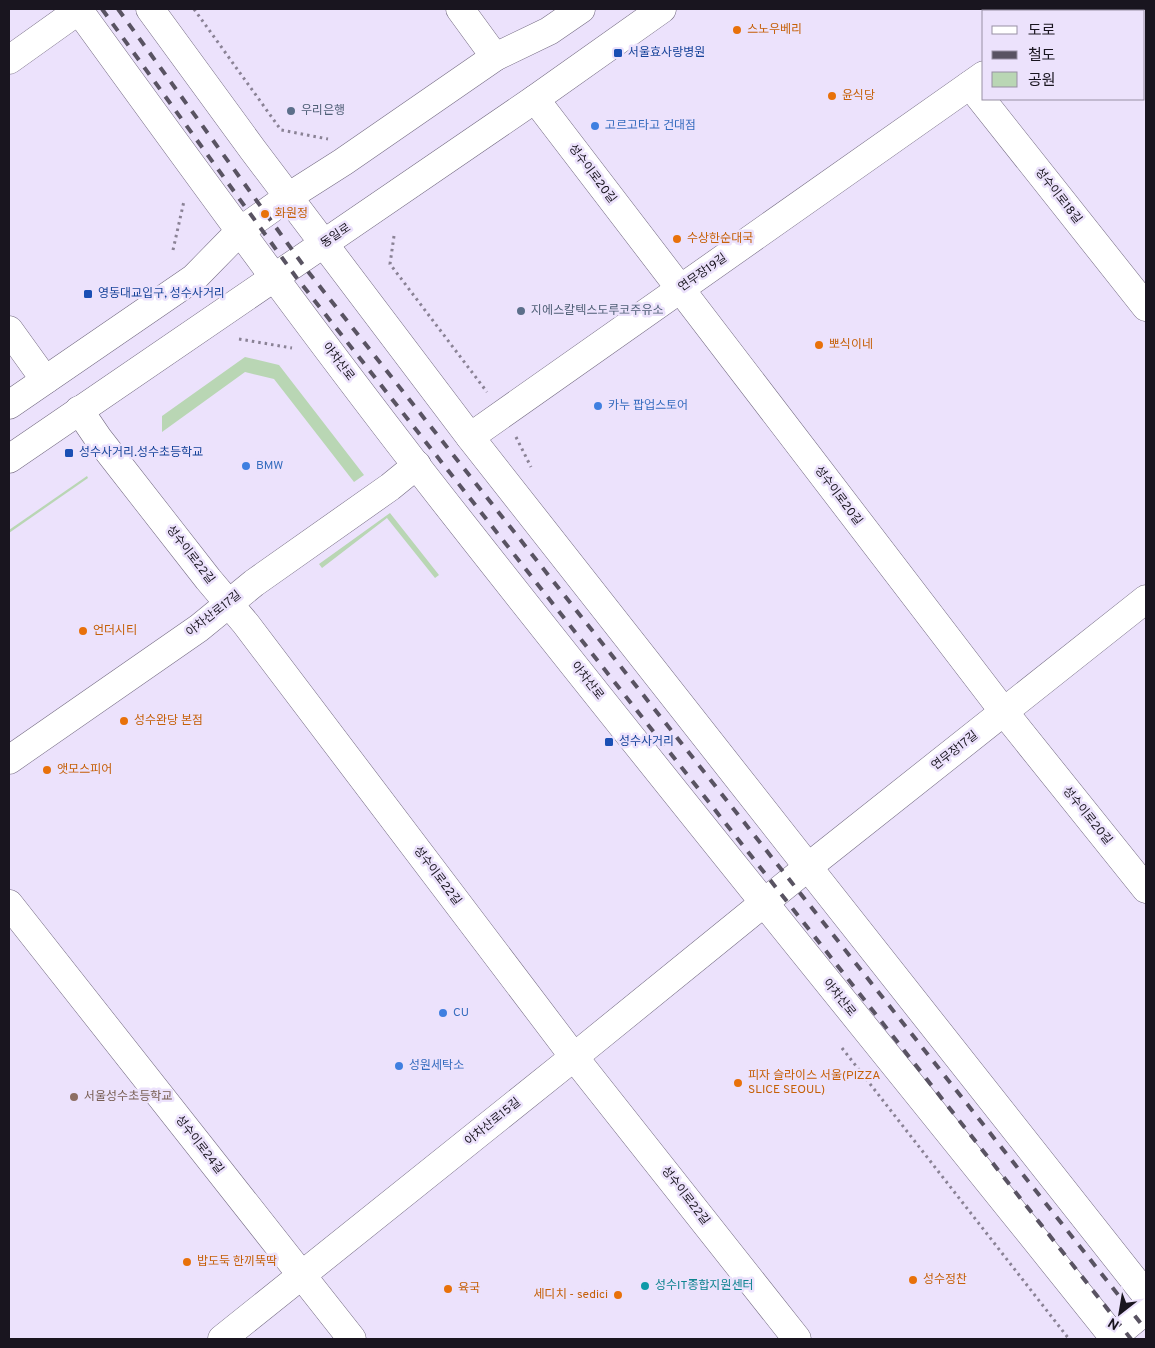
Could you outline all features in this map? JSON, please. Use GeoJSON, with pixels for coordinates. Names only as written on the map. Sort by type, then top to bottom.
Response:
{"type":"FeatureCollection","features":[{"type":"Feature","properties":{"kind":"street"},"geometry":{"type":"LineString","coordinates":[[150,9],[288,197],[470,437],[1146,1295]]}},
{"type":"Feature","properties":{"kind":"street"},"geometry":{"type":"LineString","coordinates":[[460,9],[495,57]]}},
{"type":"Feature","properties":{"kind":"street"},"geometry":{"type":"LineString","coordinates":[[9,405],[194,278],[240,231],[288,197],[343,162],[495,57],[550,31],[581,9]]}},
{"type":"Feature","properties":{"kind":"street","name":"동일로"},"geometry":{"type":"LineString","coordinates":[[9,459],[535,99],[662,9]]}},
{"type":"Feature","properties":{"kind":"street"},"geometry":{"type":"LineString","coordinates":[[9,60],[78,10]]}},
{"type":"Feature","properties":{"kind":"street","name":"아차산로"},"geometry":{"type":"LineString","coordinates":[[78,10],[240,231],[417,466],[763,903],[1113,1339]]}},
{"type":"Feature","properties":{"kind":"street","name":"연무장19길"},"geometry":{"type":"LineString","coordinates":[[470,437],[977,80]]}},
{"type":"Feature","properties":{"kind":"street","name":"성수이로20길"},"geometry":{"type":"LineString","coordinates":[[535,99],[1004,712],[1146,889]]}},
{"type":"Feature","properties":{"kind":"street","name":"성수이로18길"},"geometry":{"type":"LineString","coordinates":[[992,100],[1146,307]]}},
{"type":"Feature","properties":{"kind":"street"},"geometry":{"type":"LineString","coordinates":[[9,330],[45,380]]}},
{"type":"Feature","properties":{"kind":"street"},"geometry":{"type":"LineString","coordinates":[[88,404],[99,377],[136,351],[129,338],[111,335]]}},
{"type":"Feature","properties":{"kind":"street","name":"성수이로22길"},"geometry":{"type":"LineString","coordinates":[[88,404],[98,438],[208,579],[230,603],[574,1056],[797,1339]]}},
{"type":"Feature","properties":{"kind":"street","name":"아차산로17길"},"geometry":{"type":"LineString","coordinates":[[9,760],[199,628],[254,582],[390,488],[417,466]]}},
{"type":"Feature","properties":{"kind":"street","name":"연무장17길"},"geometry":{"type":"LineString","coordinates":[[763,903],[1146,599]]}},
{"type":"Feature","properties":{"kind":"street","name":"아차산로15길"},"geometry":{"type":"LineString","coordinates":[[222,1339],[763,903]]}},
{"type":"Feature","properties":{"kind":"street","name":"성수이로24길"},"geometry":{"type":"LineString","coordinates":[[9,904],[352,1339]]}},
{"type":"Feature","properties":{"kind":"street"},"geometry":{"type":"LineString","coordinates":[[1113,1339],[1146,1310]]}},
{"type":"Feature","properties":{"kind":"path"},"geometry":{"type":"LineString","coordinates":[[194,9],[281,130],[328,139]]}},
{"type":"Feature","properties":{"kind":"path"},"geometry":{"type":"LineString","coordinates":[[174,250],[184,200]]}},
{"type":"Feature","properties":{"kind":"path"},"geometry":{"type":"LineString","coordinates":[[394,236],[390,264],[503,414]]}},
{"type":"Feature","properties":{"kind":"path"},"geometry":{"type":"LineString","coordinates":[[239,338],[293,348]]}},
{"type":"Feature","properties":{"kind":"path"},"geometry":{"type":"LineString","coordinates":[[840,1045],[1069,1339]]}},
{"type":"Feature","properties":{"kind":"green space"},"geometry":{"type":"Polygon","coordinates":[[[245,357],[279,365],[364,475],[354,482],[274,379],[245,372],[162,432],[162,416],[245,357]]]}},
{"type":"Feature","properties":{"kind":"green space"},"geometry":{"type":"Polygon","coordinates":[[[87,476],[88,478],[9,533],[9,530],[87,476]]]}},
{"type":"Feature","properties":{"kind":"green space"},"geometry":{"type":"Polygon","coordinates":[[[390,513],[439,575],[435,578],[387,518],[322,568],[319,564],[390,513]]]}},
{"type":"Feature","properties":{"kind":"railway"},"geometry":{"type":"LineString","coordinates":[[102,9],[296,277],[1131,1339]]}},
{"type":"Feature","properties":{"kind":"railway"},"geometry":{"type":"LineString","coordinates":[[118,9],[306,269],[1146,1330]]}},
{"type":"Feature","properties":{"kind":"place","name":"스노우베리"},"geometry":{"type":"Point","coordinates":[737,30]}},
{"type":"Feature","properties":{"kind":"place","name":"서울효사랑병원"},"geometry":{"type":"Point","coordinates":[618,53]}},
{"type":"Feature","properties":{"kind":"place","name":"윤식당"},"geometry":{"type":"Point","coordinates":[832,96]}},
{"type":"Feature","properties":{"kind":"place","name":"우리은행"},"geometry":{"type":"Point","coordinates":[291,111]}},
{"type":"Feature","properties":{"kind":"place","name":"고르고타고 건대점"},"geometry":{"type":"Point","coordinates":[595,126]}},
{"type":"Feature","properties":{"kind":"place","name":"화원정"},"geometry":{"type":"Point","coordinates":[265,214]}},
{"type":"Feature","properties":{"kind":"place","name":"수상한순대국"},"geometry":{"type":"Point","coordinates":[677,239]}},
{"type":"Feature","properties":{"kind":"place","name":"영동대교입구, 성수사거리"},"geometry":{"type":"Point","coordinates":[88,294]}},
{"type":"Feature","properties":{"kind":"place","name":"지에스칼텍스도루코주유소"},"geometry":{"type":"Point","coordinates":[521,311]}},
{"type":"Feature","properties":{"kind":"place","name":"뽀식이네"},"geometry":{"type":"Point","coordinates":[819,345]}},
{"type":"Feature","properties":{"kind":"place","name":"카누 팝업스토어"},"geometry":{"type":"Point","coordinates":[598,406]}},
{"type":"Feature","properties":{"kind":"place","name":"성수사거리.성수초등학교"},"geometry":{"type":"Point","coordinates":[69,453]}},
{"type":"Feature","properties":{"kind":"place","name":"BMW"},"geometry":{"type":"Point","coordinates":[246,466]}},
{"type":"Feature","properties":{"kind":"place","name":"언더시티"},"geometry":{"type":"Point","coordinates":[83,631]}},
{"type":"Feature","properties":{"kind":"place","name":"성수완당 본점"},"geometry":{"type":"Point","coordinates":[124,721]}},
{"type":"Feature","properties":{"kind":"place","name":"성수사거리"},"geometry":{"type":"Point","coordinates":[609,742]}},
{"type":"Feature","properties":{"kind":"place","name":"앳모스피어"},"geometry":{"type":"Point","coordinates":[47,770]}},
{"type":"Feature","properties":{"kind":"place","name":"CU"},"geometry":{"type":"Point","coordinates":[443,1013]}},
{"type":"Feature","properties":{"kind":"place","name":"성원세탁소"},"geometry":{"type":"Point","coordinates":[399,1066]}},
{"type":"Feature","properties":{"kind":"place","name":"피자 슬라이스 서울(PIZZA SLICE SEOUL)"},"geometry":{"type":"Point","coordinates":[738,1083]}},
{"type":"Feature","properties":{"kind":"place","name":"서울성수초등학교"},"geometry":{"type":"Point","coordinates":[74,1097]}},
{"type":"Feature","properties":{"kind":"place","name":"밥도둑 한끼뚝딱"},"geometry":{"type":"Point","coordinates":[187,1262]}},
{"type":"Feature","properties":{"kind":"place","name":"성수정찬"},"geometry":{"type":"Point","coordinates":[913,1280]}},
{"type":"Feature","properties":{"kind":"place","name":"성수IT종합지원센터"},"geometry":{"type":"Point","coordinates":[645,1286]}},
{"type":"Feature","properties":{"kind":"place","name":"육국"},"geometry":{"type":"Point","coordinates":[448,1289]}},
{"type":"Feature","properties":{"kind":"place","name":"세디치 - sedici"},"geometry":{"type":"Point","coordinates":[618,1295]}}]}
